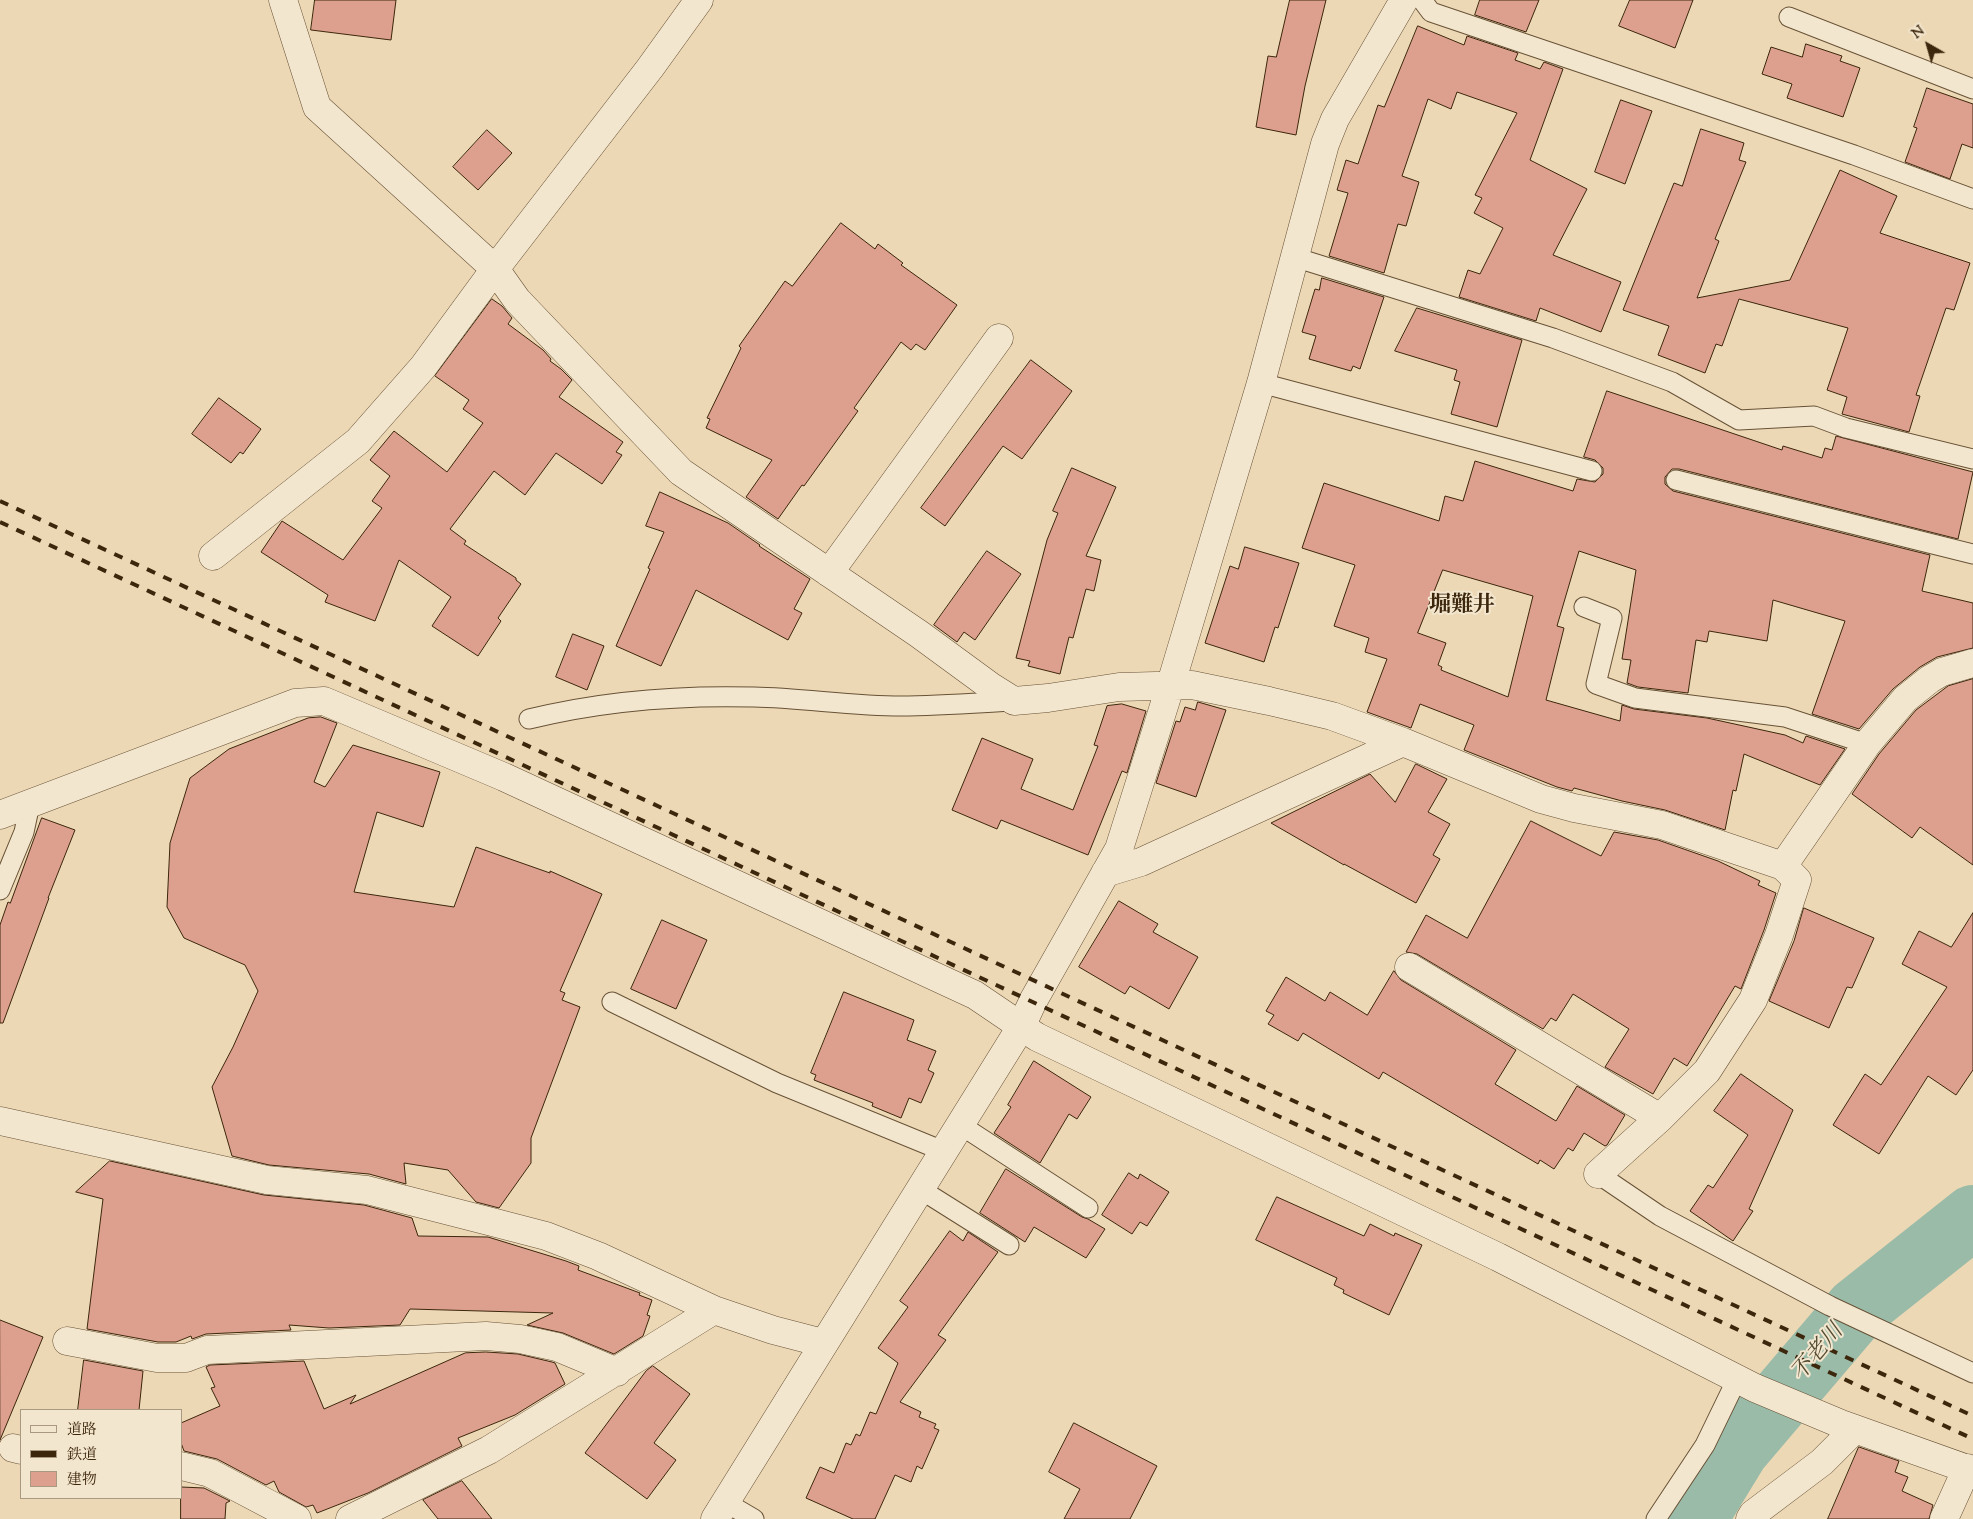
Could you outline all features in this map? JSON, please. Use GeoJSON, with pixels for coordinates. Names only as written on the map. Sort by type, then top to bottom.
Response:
{"type":"FeatureCollection","features":[{"type":"Feature","properties":{"kind":"street"},"geometry":{"type":"LineString","coordinates":[[283,0],[317,107],[495,269],[517,300],[681,472],[1014,701],[1120,687],[1192,685],[1287,705],[1332,716],[1403,742],[1541,799],[1574,808],[1662,826],[1783,866],[1797,880],[1779,935],[1753,1000],[1707,1071],[1660,1118],[1598,1174]]}},
{"type":"Feature","properties":{"kind":"street"},"geometry":{"type":"LineString","coordinates":[[213,556],[358,441],[423,367],[495,269],[650,68],[699,0]]}},
{"type":"Feature","properties":{"kind":"street"},"geometry":{"type":"LineString","coordinates":[[720,1511],[1021,1027],[1033,1001],[1119,849],[1170,687],[1261,383],[1325,144],[1335,119],[1404,0]]}},
{"type":"Feature","properties":{"kind":"street"},"geometry":{"type":"LineString","coordinates":[[829,573],[999,338]]}},
{"type":"Feature","properties":{"kind":"street"},"geometry":{"type":"LineString","coordinates":[[1783,866],[1867,744],[1905,698],[1930,678],[1942,672],[1973,663]]}},
{"type":"Feature","properties":{"kind":"street"},"geometry":{"type":"LineString","coordinates":[[0,815],[295,703],[324,701],[504,777],[966,991],[1038,1037],[1498,1257],[1746,1384],[1848,1427],[1970,1470],[1944,1519]]}},
{"type":"Feature","properties":{"kind":"street"},"geometry":{"type":"LineString","coordinates":[[1105,873],[1141,862],[1403,742]]}},
{"type":"Feature","properties":{"kind":"street"},"geometry":{"type":"LineString","coordinates":[[1409,967],[1660,1118]]}},
{"type":"Feature","properties":{"kind":"street"},"geometry":{"type":"LineString","coordinates":[[0,1121],[267,1180],[367,1190],[546,1236],[598,1256],[714,1310],[773,1330],[823,1343]]}},
{"type":"Feature","properties":{"kind":"street"},"geometry":{"type":"LineString","coordinates":[[350,1519],[489,1450],[714,1310]]}},
{"type":"Feature","properties":{"kind":"street"},"geometry":{"type":"LineString","coordinates":[[67,1341],[156,1358],[186,1358],[207,1350],[486,1336],[520,1339],[557,1348],[617,1372]]}},
{"type":"Feature","properties":{"kind":"street"},"geometry":{"type":"LineString","coordinates":[[1750,1519],[1752,1514],[1822,1462],[1848,1427]]}},
{"type":"Feature","properties":{"kind":"street"},"geometry":{"type":"LineString","coordinates":[[182,1466],[210,1472],[297,1519]]}},
{"type":"Feature","properties":{"kind":"lane"},"geometry":{"type":"LineString","coordinates":[[1422,0],[1431,12],[1854,155],[1973,199]]}},
{"type":"Feature","properties":{"kind":"lane"},"geometry":{"type":"LineString","coordinates":[[1789,17],[1973,89]]}},
{"type":"Feature","properties":{"kind":"lane"},"geometry":{"type":"LineString","coordinates":[[1294,257],[1553,338],[1672,382],[1739,420],[1814,416],[1846,428],[1973,459]]}},
{"type":"Feature","properties":{"kind":"lane"},"geometry":{"type":"LineString","coordinates":[[1261,383],[1592,471]]}},
{"type":"Feature","properties":{"kind":"lane"},"geometry":{"type":"LineString","coordinates":[[1676,480],[1973,554]]}},
{"type":"Feature","properties":{"kind":"lane"},"geometry":{"type":"LineString","coordinates":[[1584,607],[1612,618],[1596,684],[1635,698],[1785,717],[1867,744]]}},
{"type":"Feature","properties":{"kind":"lane"},"geometry":{"type":"LineString","coordinates":[[529,720],[564,711],[608,704],[684,698],[753,697],[900,706],[1014,701]]}},
{"type":"Feature","properties":{"kind":"lane"},"geometry":{"type":"LineString","coordinates":[[0,890],[24,832],[30,804]]}},
{"type":"Feature","properties":{"kind":"lane"},"geometry":{"type":"LineString","coordinates":[[612,1002],[777,1083],[943,1151]]}},
{"type":"Feature","properties":{"kind":"lane"},"geometry":{"type":"LineString","coordinates":[[959,1124],[1088,1208]]}},
{"type":"Feature","properties":{"kind":"lane"},"geometry":{"type":"LineString","coordinates":[[1598,1174],[1660,1216],[1830,1306],[1919,1346],[1973,1373]]}},
{"type":"Feature","properties":{"kind":"lane"},"geometry":{"type":"LineString","coordinates":[[920,1189],[1009,1245]]}},
{"type":"Feature","properties":{"kind":"lane"},"geometry":{"type":"LineString","coordinates":[[1656,1519],[1746,1384]]}},
{"type":"Feature","properties":{"kind":"lane"},"geometry":{"type":"LineString","coordinates":[[720,1511],[754,1519]]}},
{"type":"Feature","properties":{"kind":"building"},"geometry":{"type":"Polygon","coordinates":[[[315,0],[396,0],[391,40],[311,30],[315,0]]]}},
{"type":"Feature","properties":{"kind":"building"},"geometry":{"type":"Polygon","coordinates":[[[1290,0],[1326,0],[1305,86],[1296,135],[1256,127],[1268,56],[1276,57],[1290,0]]]}},
{"type":"Feature","properties":{"kind":"building"},"geometry":{"type":"Polygon","coordinates":[[[1480,0],[1539,0],[1526,32],[1475,15],[1480,0]]]}},
{"type":"Feature","properties":{"kind":"building"},"geometry":{"type":"Polygon","coordinates":[[[1630,0],[1693,0],[1675,48],[1619,26],[1630,0]]]}},
{"type":"Feature","properties":{"kind":"building"},"geometry":{"type":"Polygon","coordinates":[[[1418,26],[1464,45],[1467,36],[1518,53],[1515,60],[1540,69],[1544,62],[1563,69],[1530,160],[1587,189],[1553,255],[1621,282],[1601,332],[1540,308],[1536,321],[1459,297],[1468,270],[1480,274],[1503,228],[1474,213],[1482,198],[1475,195],[1517,113],[1457,92],[1451,109],[1428,99],[1402,176],[1419,182],[1406,226],[1398,224],[1384,273],[1329,256],[1348,193],[1337,190],[1346,160],[1358,164],[1378,105],[1384,107],[1418,26]]]}},
{"type":"Feature","properties":{"kind":"building"},"geometry":{"type":"Polygon","coordinates":[[[1806,44],[1842,56],[1840,61],[1860,68],[1843,117],[1787,98],[1792,84],[1762,74],[1771,47],[1802,57],[1806,44]]]}},
{"type":"Feature","properties":{"kind":"building"},"geometry":{"type":"Polygon","coordinates":[[[1927,88],[1973,104],[1973,148],[1962,144],[1950,179],[1905,162],[1917,128],[1914,127],[1927,88]]]}},
{"type":"Feature","properties":{"kind":"building"},"geometry":{"type":"Polygon","coordinates":[[[1621,100],[1652,111],[1625,184],[1595,172],[1621,100]]]}},
{"type":"Feature","properties":{"kind":"building"},"geometry":{"type":"Polygon","coordinates":[[[1701,129],[1744,143],[1739,160],[1746,162],[1715,239],[1719,241],[1697,298],[1790,280],[1840,170],[1897,196],[1880,233],[1970,263],[1954,310],[1946,308],[1916,395],[1920,396],[1909,432],[1842,414],[1847,397],[1827,390],[1848,328],[1739,299],[1722,346],[1716,344],[1705,373],[1658,355],[1669,326],[1623,310],[1674,183],[1682,186],[1701,129]]]}},
{"type":"Feature","properties":{"kind":"building"},"geometry":{"type":"Polygon","coordinates":[[[487,130],[512,153],[478,190],[453,167],[487,130]]]}},
{"type":"Feature","properties":{"kind":"building"},"geometry":{"type":"Polygon","coordinates":[[[841,223],[875,249],[878,244],[903,263],[901,265],[957,305],[925,350],[916,344],[911,350],[901,342],[854,408],[858,411],[778,519],[746,497],[772,460],[706,428],[710,419],[707,418],[741,348],[739,346],[785,281],[792,286],[841,223]]]}},
{"type":"Feature","properties":{"kind":"building"},"geometry":{"type":"Polygon","coordinates":[[[1322,278],[1384,297],[1360,369],[1353,366],[1351,371],[1309,359],[1316,336],[1302,332],[1315,289],[1319,290],[1322,278]]]}},
{"type":"Feature","properties":{"kind":"building"},"geometry":{"type":"Polygon","coordinates":[[[492,299],[502,306],[512,318],[508,324],[543,350],[551,359],[550,361],[572,380],[559,397],[623,442],[616,452],[622,455],[602,484],[556,453],[525,495],[494,471],[450,529],[466,541],[464,544],[516,578],[521,584],[498,618],[501,621],[478,656],[432,626],[451,597],[399,560],[375,621],[325,602],[328,595],[261,552],[282,521],[343,560],[382,508],[372,501],[390,476],[370,460],[394,431],[447,472],[483,423],[463,409],[469,400],[435,376],[492,299]]]}},
{"type":"Feature","properties":{"kind":"building"},"geometry":{"type":"Polygon","coordinates":[[[1417,308],[1522,340],[1497,427],[1451,414],[1460,382],[1454,380],[1457,370],[1395,351],[1417,308]]]}},
{"type":"Feature","properties":{"kind":"building"},"geometry":{"type":"Polygon","coordinates":[[[1031,360],[1072,391],[1022,459],[1003,446],[945,526],[921,508],[1031,360]]]}},
{"type":"Feature","properties":{"kind":"building"},"geometry":{"type":"Polygon","coordinates":[[[1607,391],[1782,450],[1783,446],[1822,458],[1825,448],[1832,450],[1836,436],[1973,472],[1958,539],[1679,469],[1672,469],[1665,477],[1665,484],[1673,491],[1930,555],[1922,591],[1973,603],[1973,648],[1937,657],[1920,667],[1893,689],[1859,729],[1812,714],[1845,621],[1773,600],[1767,641],[1709,631],[1707,642],[1696,640],[1688,693],[1638,687],[1627,683],[1631,660],[1622,659],[1636,570],[1579,551],[1557,626],[1564,628],[1546,700],[1620,721],[1622,705],[1634,709],[1707,718],[1785,735],[1803,743],[1806,736],[1845,749],[1820,785],[1744,754],[1736,791],[1733,790],[1725,830],[1665,810],[1574,788],[1572,791],[1557,787],[1464,750],[1474,725],[1420,704],[1411,728],[1367,712],[1387,659],[1365,652],[1369,638],[1334,626],[1355,565],[1302,548],[1324,483],[1439,521],[1445,496],[1463,501],[1475,461],[1573,491],[1577,479],[1595,482],[1603,474],[1603,468],[1595,460],[1584,457],[1607,391]],[[1443,570],[1418,633],[1446,643],[1438,665],[1442,667],[1441,670],[1508,697],[1533,596],[1443,570]]]}},
{"type":"Feature","properties":{"kind":"building"},"geometry":{"type":"Polygon","coordinates":[[[219,398],[261,429],[243,454],[240,452],[231,463],[192,434],[219,398]]]}},
{"type":"Feature","properties":{"kind":"building"},"geometry":{"type":"Polygon","coordinates":[[[1072,468],[1116,487],[1086,556],[1101,560],[1094,591],[1086,589],[1073,638],[1069,637],[1060,674],[1028,666],[1030,661],[1016,658],[1047,540],[1058,513],[1053,511],[1072,468]]]}},
{"type":"Feature","properties":{"kind":"building"},"geometry":{"type":"Polygon","coordinates":[[[660,492],[728,523],[759,546],[810,579],[794,609],[802,613],[788,640],[696,590],[661,666],[616,646],[664,532],[646,526],[660,492]]]}},
{"type":"Feature","properties":{"kind":"building"},"geometry":{"type":"Polygon","coordinates":[[[1245,547],[1299,563],[1278,628],[1275,627],[1264,662],[1205,643],[1230,566],[1238,569],[1245,547]]]}},
{"type":"Feature","properties":{"kind":"building"},"geometry":{"type":"Polygon","coordinates":[[[987,551],[1021,574],[975,640],[964,632],[957,642],[934,625],[987,551]]]}},
{"type":"Feature","properties":{"kind":"building"},"geometry":{"type":"Polygon","coordinates":[[[573,634],[604,646],[587,690],[556,677],[573,634]]]}},
{"type":"Feature","properties":{"kind":"building"},"geometry":{"type":"Polygon","coordinates":[[[1973,679],[1973,865],[1920,827],[1912,838],[1852,794],[1879,754],[1916,710],[1948,686],[1973,679]]]}},
{"type":"Feature","properties":{"kind":"building"},"geometry":{"type":"Polygon","coordinates":[[[1198,702],[1226,710],[1196,797],[1156,783],[1176,721],[1180,722],[1185,707],[1195,710],[1198,702]]]}},
{"type":"Feature","properties":{"kind":"building"},"geometry":{"type":"Polygon","coordinates":[[[1122,704],[1146,711],[1127,773],[1122,771],[1088,855],[1001,820],[997,829],[952,810],[982,738],[1033,759],[1021,789],[1073,810],[1098,746],[1094,745],[1107,706],[1122,704]]]}},
{"type":"Feature","properties":{"kind":"building"},"geometry":{"type":"Polygon","coordinates":[[[321,717],[337,723],[314,782],[325,787],[353,745],[440,772],[423,827],[377,812],[354,892],[454,907],[476,847],[550,873],[550,871],[602,894],[560,991],[565,993],[562,1000],[580,1007],[531,1138],[531,1163],[499,1208],[476,1202],[448,1170],[404,1163],[406,1184],[369,1174],[269,1165],[232,1156],[212,1087],[233,1047],[258,991],[245,965],[184,938],[167,907],[170,843],[190,778],[229,749],[308,718],[321,717]]]}},
{"type":"Feature","properties":{"kind":"building"},"geometry":{"type":"Polygon","coordinates":[[[1416,764],[1447,779],[1428,812],[1450,824],[1433,855],[1440,859],[1416,903],[1344,865],[1271,823],[1370,774],[1395,802],[1416,764]]]}},
{"type":"Feature","properties":{"kind":"building"},"geometry":{"type":"Polygon","coordinates":[[[42,818],[75,830],[48,898],[3,1023],[0,1023],[0,925],[42,818]]]}},
{"type":"Feature","properties":{"kind":"building"},"geometry":{"type":"Polygon","coordinates":[[[1531,821],[1601,856],[1614,832],[1658,840],[1718,861],[1760,881],[1758,885],[1776,893],[1741,989],[1735,986],[1687,1066],[1674,1058],[1653,1094],[1605,1067],[1629,1029],[1573,994],[1556,1021],[1551,1018],[1543,1029],[1417,954],[1406,952],[1426,915],[1467,938],[1531,821]]]}},
{"type":"Feature","properties":{"kind":"building"},"geometry":{"type":"Polygon","coordinates":[[[1119,901],[1158,924],[1153,932],[1198,957],[1169,1009],[1130,986],[1125,994],[1079,967],[1119,901]]]}},
{"type":"Feature","properties":{"kind":"building"},"geometry":{"type":"Polygon","coordinates":[[[1804,908],[1874,938],[1852,988],[1847,987],[1829,1028],[1769,1001],[1794,941],[1804,908]]]}},
{"type":"Feature","properties":{"kind":"building"},"geometry":{"type":"Polygon","coordinates":[[[1973,913],[1973,1070],[1956,1095],[1928,1076],[1879,1154],[1833,1125],[1865,1074],[1881,1085],[1947,987],[1902,964],[1919,931],[1951,947],[1973,913]]]}},
{"type":"Feature","properties":{"kind":"building"},"geometry":{"type":"Polygon","coordinates":[[[662,920],[707,940],[676,1009],[631,989],[662,920]]]}},
{"type":"Feature","properties":{"kind":"building"},"geometry":{"type":"Polygon","coordinates":[[[1394,971],[1401,980],[1516,1050],[1495,1084],[1556,1121],[1577,1086],[1625,1115],[1607,1145],[1605,1146],[1584,1133],[1573,1151],[1568,1148],[1554,1169],[1540,1160],[1538,1164],[1383,1072],[1379,1079],[1303,1033],[1298,1041],[1268,1024],[1274,1015],[1266,1011],[1286,977],[1325,1001],[1330,992],[1367,1015],[1394,971]]]}},
{"type":"Feature","properties":{"kind":"building"},"geometry":{"type":"Polygon","coordinates":[[[844,992],[914,1020],[907,1040],[936,1051],[928,1070],[934,1073],[921,1103],[909,1098],[901,1118],[872,1106],[873,1103],[814,1080],[816,1075],[811,1073],[844,992]]]}},
{"type":"Feature","properties":{"kind":"building"},"geometry":{"type":"Polygon","coordinates":[[[1034,1061],[1091,1097],[1077,1119],[1069,1114],[1040,1163],[994,1133],[1011,1107],[1008,1105],[1034,1061]]]}},
{"type":"Feature","properties":{"kind":"building"},"geometry":{"type":"Polygon","coordinates":[[[1741,1074],[1793,1110],[1749,1209],[1753,1211],[1733,1241],[1690,1211],[1708,1185],[1713,1188],[1748,1135],[1714,1111],[1741,1074]]]}},
{"type":"Feature","properties":{"kind":"building"},"geometry":{"type":"Polygon","coordinates":[[[110,1161],[264,1195],[364,1205],[412,1218],[418,1236],[488,1237],[566,1261],[579,1266],[578,1270],[640,1293],[639,1295],[652,1300],[647,1315],[650,1316],[643,1336],[614,1354],[563,1333],[527,1325],[553,1313],[410,1309],[400,1325],[329,1328],[289,1325],[291,1330],[206,1334],[192,1339],[191,1336],[176,1342],[158,1342],[87,1329],[103,1199],[76,1192],[110,1161]]]}},
{"type":"Feature","properties":{"kind":"building"},"geometry":{"type":"Polygon","coordinates":[[[1006,1169],[1082,1217],[1105,1229],[1086,1258],[1034,1227],[1025,1242],[980,1213],[1006,1169]]]}},
{"type":"Feature","properties":{"kind":"building"},"geometry":{"type":"Polygon","coordinates":[[[1129,1173],[1138,1179],[1140,1174],[1169,1192],[1147,1226],[1140,1222],[1132,1234],[1102,1215],[1129,1173]]]}},
{"type":"Feature","properties":{"kind":"building"},"geometry":{"type":"Polygon","coordinates":[[[1277,1197],[1364,1236],[1370,1224],[1394,1236],[1395,1233],[1422,1245],[1389,1315],[1343,1293],[1344,1290],[1334,1285],[1337,1278],[1256,1240],[1277,1197]]]}},
{"type":"Feature","properties":{"kind":"building"},"geometry":{"type":"Polygon","coordinates":[[[950,1231],[963,1241],[968,1232],[998,1252],[938,1335],[946,1340],[900,1402],[921,1412],[919,1417],[936,1424],[934,1428],[939,1430],[922,1469],[917,1466],[911,1482],[895,1475],[875,1519],[853,1519],[806,1498],[820,1467],[834,1473],[846,1443],[851,1445],[856,1434],[860,1436],[870,1412],[876,1414],[898,1363],[878,1348],[908,1307],[900,1301],[950,1231]]]}},
{"type":"Feature","properties":{"kind":"building"},"geometry":{"type":"Polygon","coordinates":[[[0,1320],[43,1337],[0,1440],[0,1320]]]}},
{"type":"Feature","properties":{"kind":"building"},"geometry":{"type":"Polygon","coordinates":[[[465,1353],[518,1354],[555,1363],[565,1384],[515,1415],[458,1438],[462,1446],[368,1493],[317,1513],[313,1505],[306,1507],[279,1492],[274,1481],[266,1485],[217,1459],[184,1451],[182,1446],[182,1423],[220,1406],[211,1388],[215,1387],[206,1367],[210,1365],[304,1361],[324,1409],[356,1395],[350,1404],[465,1353]]]}},
{"type":"Feature","properties":{"kind":"building"},"geometry":{"type":"Polygon","coordinates":[[[84,1360],[143,1371],[139,1409],[78,1409],[84,1360]]]}},
{"type":"Feature","properties":{"kind":"building"},"geometry":{"type":"Polygon","coordinates":[[[653,1366],[690,1394],[654,1443],[676,1460],[647,1499],[585,1453],[646,1371],[653,1366]]]}},
{"type":"Feature","properties":{"kind":"building"},"geometry":{"type":"Polygon","coordinates":[[[1074,1423],[1157,1466],[1130,1519],[1064,1519],[1080,1489],[1049,1472],[1074,1423]]]}},
{"type":"Feature","properties":{"kind":"building"},"geometry":{"type":"Polygon","coordinates":[[[1859,1447],[1899,1461],[1895,1472],[1908,1477],[1902,1491],[1933,1505],[1929,1519],[1828,1519],[1859,1447]]]}},
{"type":"Feature","properties":{"kind":"building"},"geometry":{"type":"Polygon","coordinates":[[[462,1481],[492,1519],[438,1519],[423,1500],[462,1481]]]}},
{"type":"Feature","properties":{"kind":"building"},"geometry":{"type":"Polygon","coordinates":[[[182,1487],[204,1488],[230,1501],[226,1503],[225,1519],[181,1519],[182,1487]]]}},
{"type":"Feature","properties":{"kind":"waterway","name":"不老川"},"geometry":{"type":"LineString","coordinates":[[1695,1519],[1737,1450],[1857,1309],[1973,1217]]}},
{"type":"Feature","properties":{"kind":"railway"},"geometry":{"type":"LineString","coordinates":[[0,501],[1973,1416]]}},
{"type":"Feature","properties":{"kind":"railway"},"geometry":{"type":"LineString","coordinates":[[0,522],[1973,1439]]}},
{"type":"Feature","properties":{"kind":"district","name":"堀難井"},"geometry":{"type":"Point","coordinates":[1462,607]}}]}
